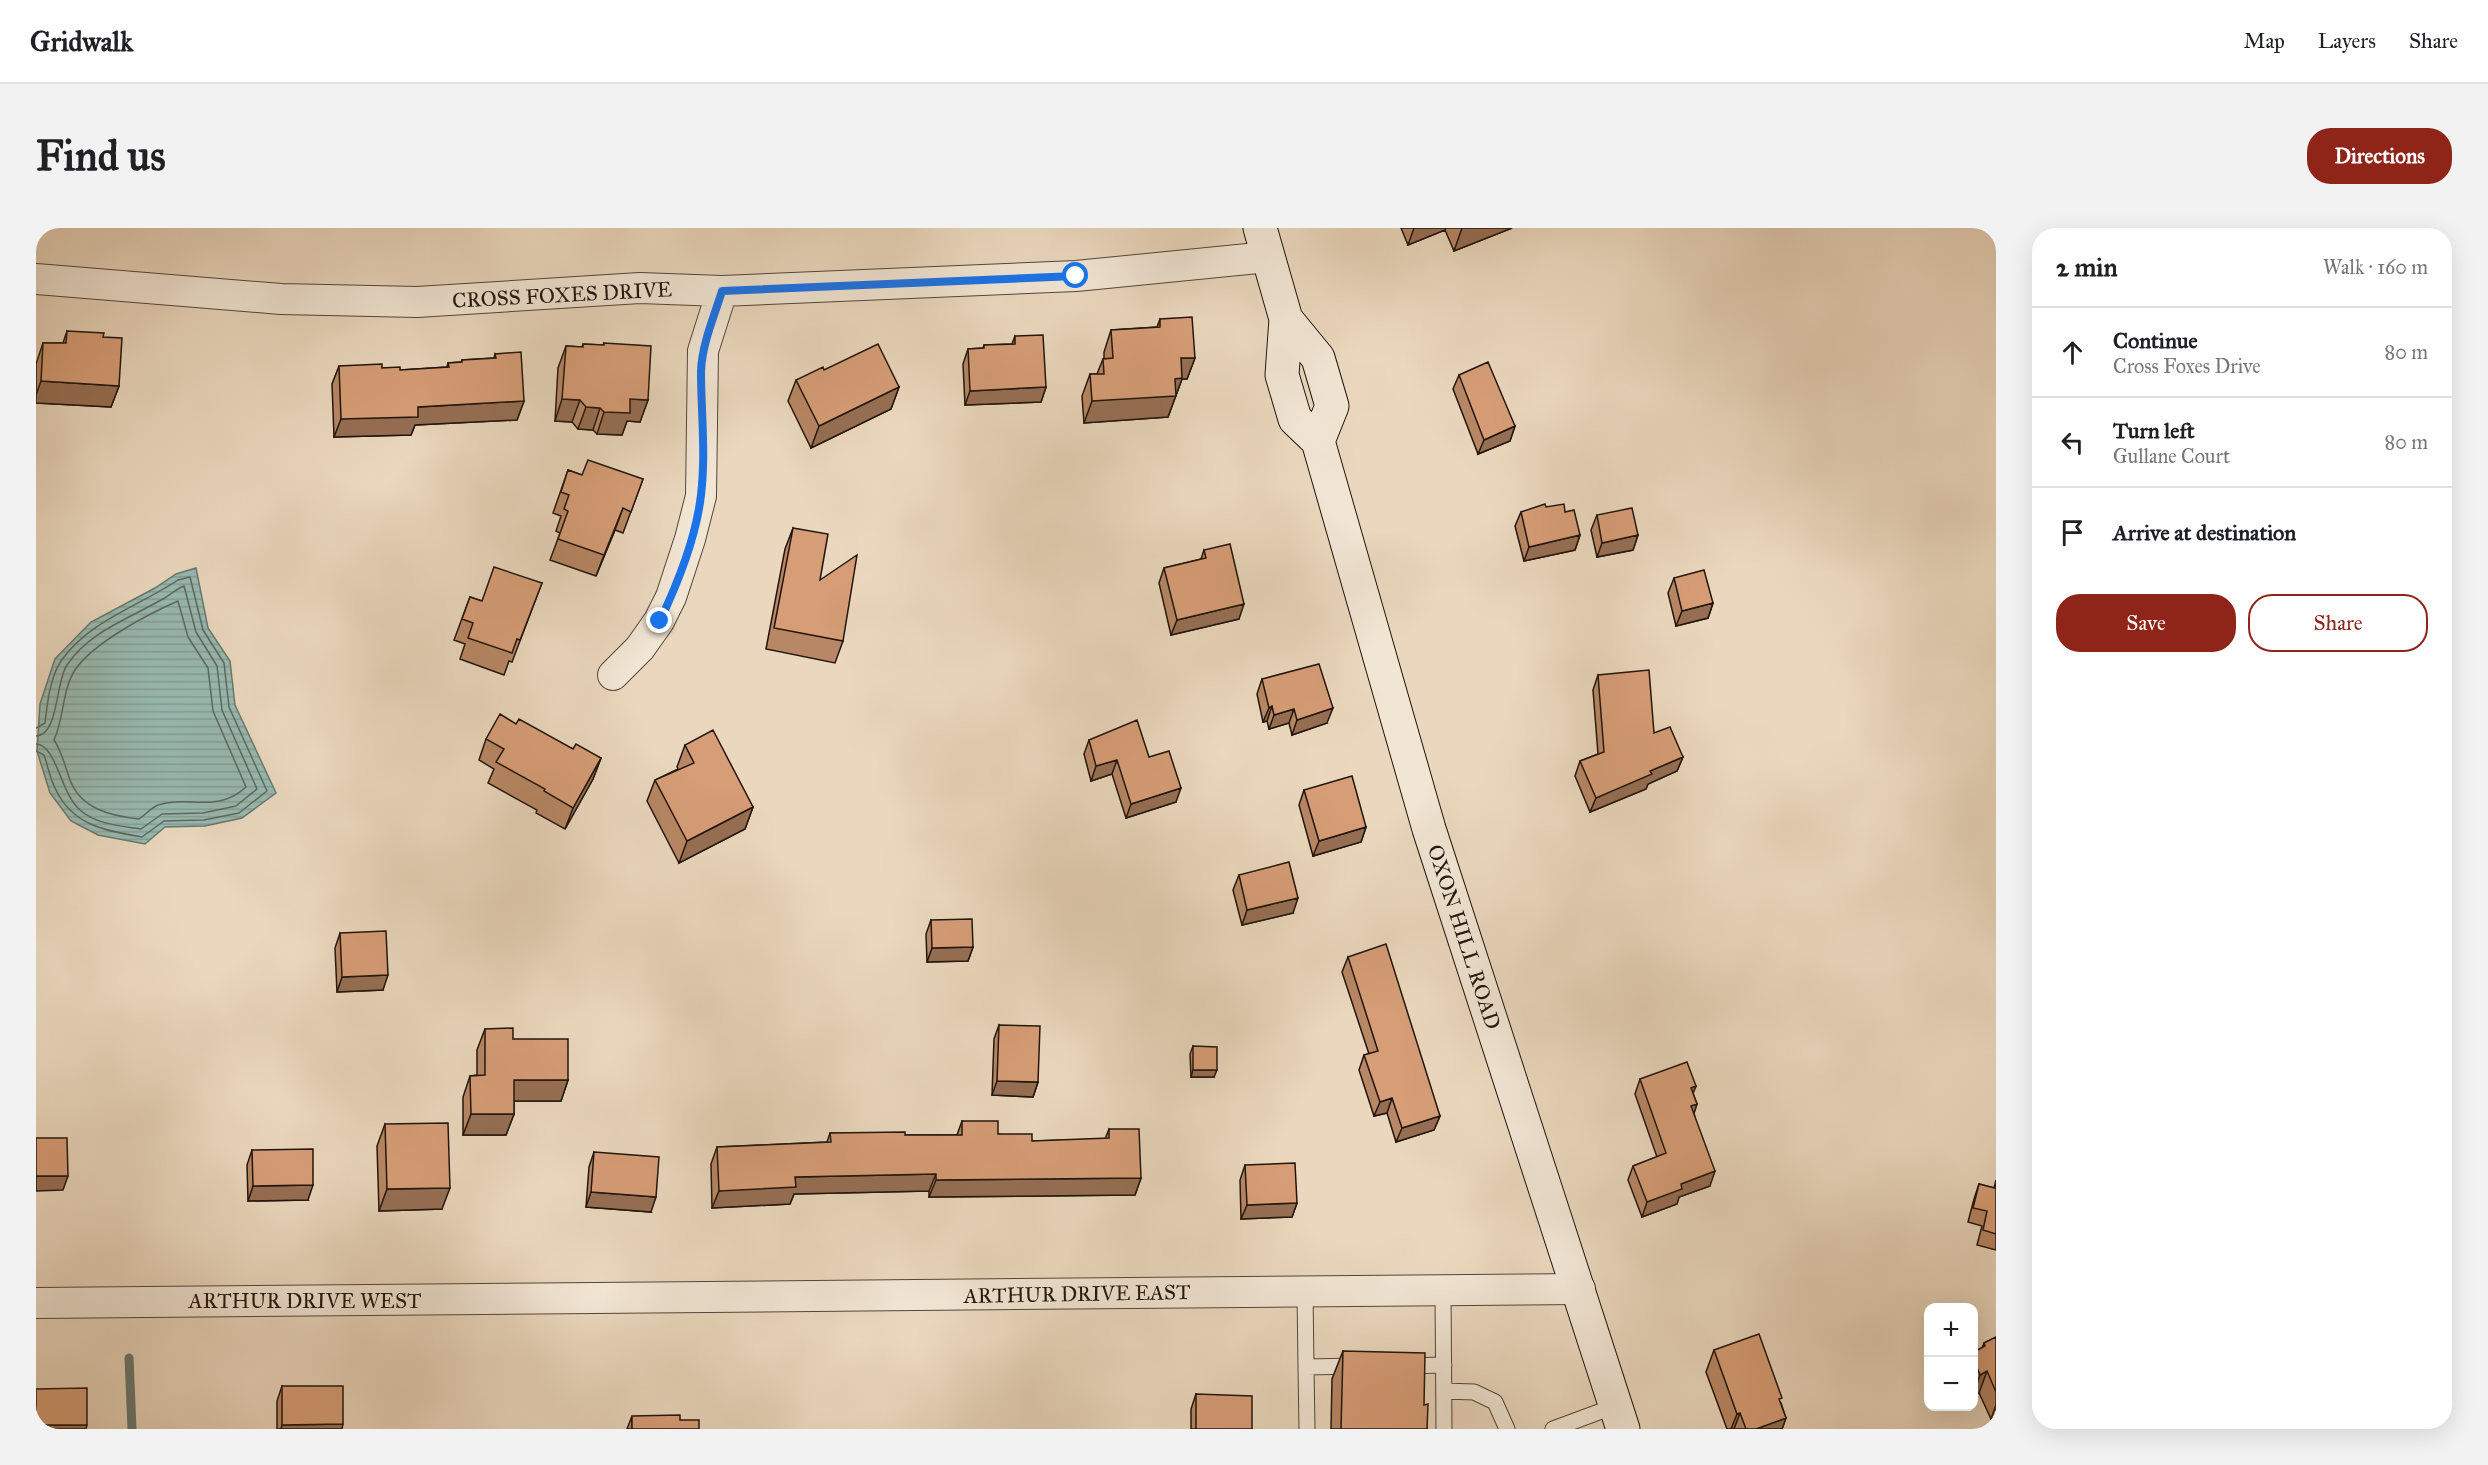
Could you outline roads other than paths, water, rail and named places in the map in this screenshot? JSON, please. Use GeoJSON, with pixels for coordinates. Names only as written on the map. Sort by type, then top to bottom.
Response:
{"type":"FeatureCollection","features":[{"type":"Feature","properties":{"kind":"main road","name":"OXON HILL ROAD"},"geometry":{"type":"LineString","coordinates":[[1264,243],[1286,319],[1282,375],[1295,419],[1318,441],[1429,829],[1580,1289],[1619,1418]]}},
{"type":"Feature","properties":{"kind":"street","name":"CROSS FOXES DRIVE"},"geometry":{"type":"LineString","coordinates":[[36,279],[281,299],[417,302],[640,288],[722,291],[1076,276],[1264,243]]}},
{"type":"Feature","properties":{"kind":"street"},"geometry":{"type":"LineString","coordinates":[[613,675],[640,648],[660,621],[690,539],[701,496],[703,351],[722,291]]}},
{"type":"Feature","properties":{"kind":"street","name":"ARTHUR DRIVE EAST"},"geometry":{"type":"LineString","coordinates":[[575,1300],[1580,1289]]}},
{"type":"Feature","properties":{"kind":"street","name":"ARTHUR DRIVE WEST"},"geometry":{"type":"LineString","coordinates":[[36,1303],[575,1300]]}},
{"type":"Feature","properties":{"kind":"lane"},"geometry":{"type":"LineString","coordinates":[[1443,1291],[1444,1429]]}},
{"type":"Feature","properties":{"kind":"lane"},"geometry":{"type":"LineString","coordinates":[[1305,1292],[1307,1429]]}},
{"type":"Feature","properties":{"kind":"lane"},"geometry":{"type":"LineString","coordinates":[[1306,1367],[1444,1365]]}},
{"type":"Feature","properties":{"kind":"lane"},"geometry":{"type":"LineString","coordinates":[[1444,1391],[1474,1392],[1496,1402],[1507,1429]]}},
{"type":"Feature","properties":{"kind":"lane"},"geometry":{"type":"LineString","coordinates":[[1553,1429],[1619,1418]]}},
{"type":"Feature","properties":{"kind":"water"},"geometry":{"type":"Polygon","coordinates":[[[196,568],[208,628],[230,661],[235,705],[276,793],[242,818],[205,826],[165,827],[145,844],[98,835],[71,821],[50,793],[37,751],[40,704],[55,659],[91,622],[155,588],[176,574],[196,568]]]}},
{"type":"Feature","properties":{"kind":"waterway"},"geometry":{"type":"LineString","coordinates":[[129,1358],[132,1429]]}}]}
